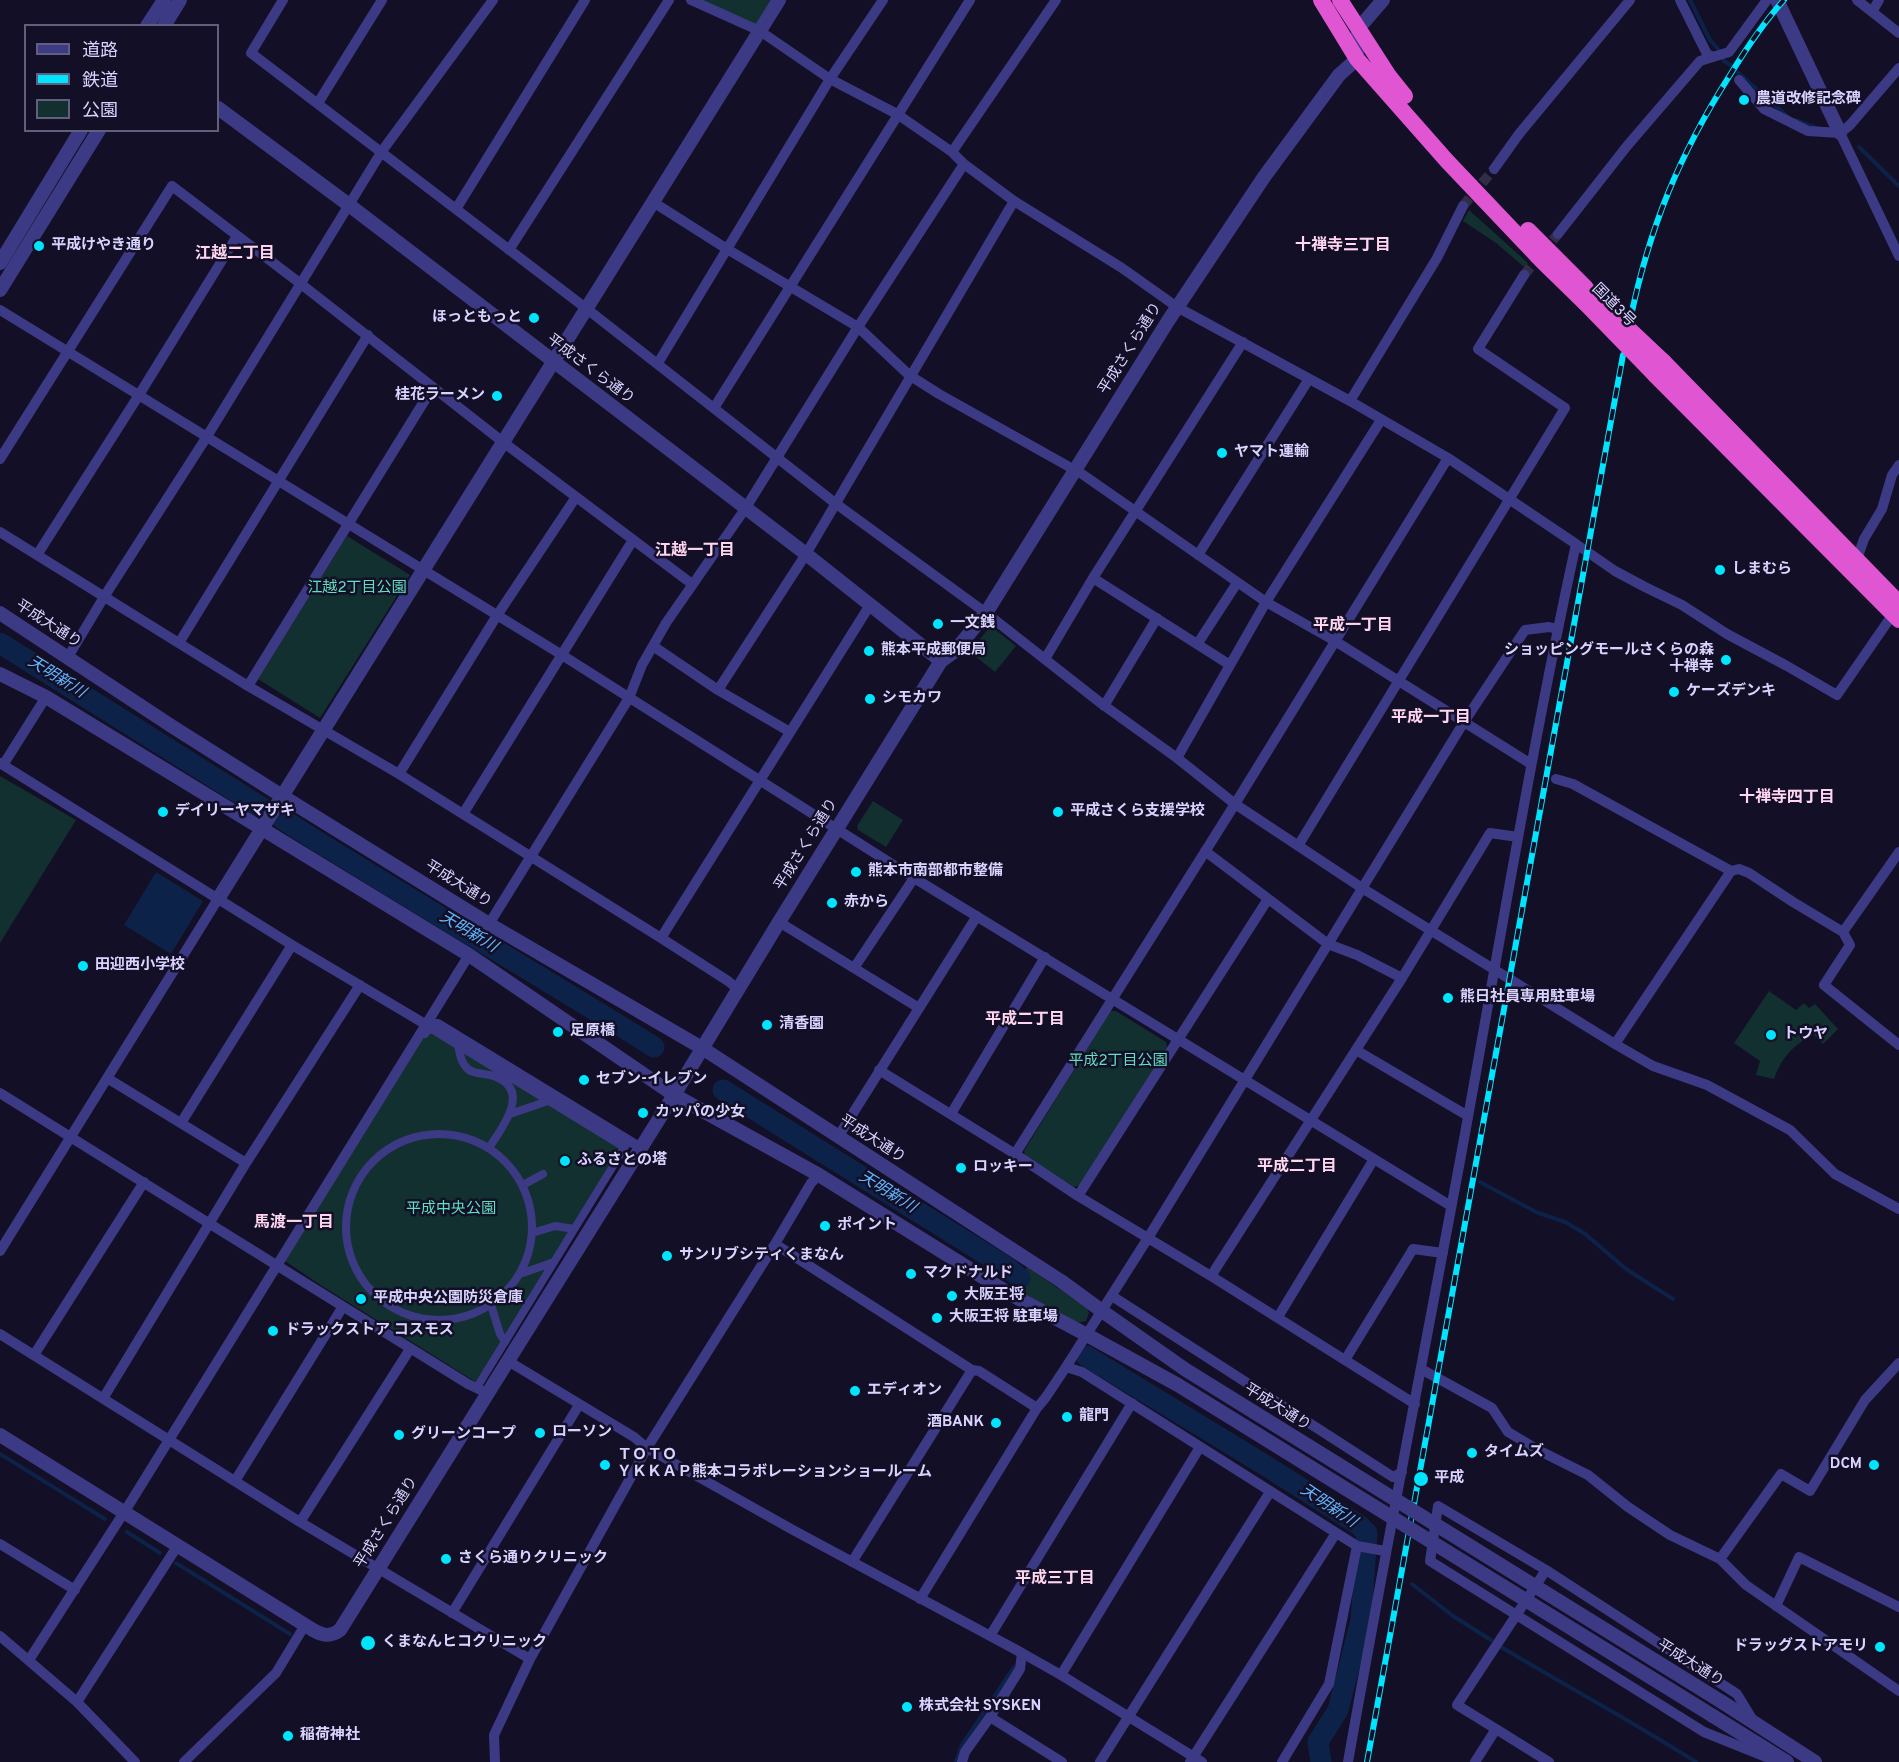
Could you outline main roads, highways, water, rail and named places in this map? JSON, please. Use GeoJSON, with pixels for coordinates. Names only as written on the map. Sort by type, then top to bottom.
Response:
{"type":"FeatureCollection","features":[{"type":"Feature","properties":{"kind":"highway","name":"国道3号"},"geometry":{"type":"LineString","coordinates":[[1321,0],[1357,59],[1447,161],[1542,261],[1590,299]]}},
{"type":"Feature","properties":{"kind":"highway","name":"国道3号"},"geometry":{"type":"LineString","coordinates":[[1340,0],[1389,76],[1456,156],[1590,299],[1897,612]]}},
{"type":"Feature","properties":{"kind":"highway","name":"国道3号"},"geometry":{"type":"LineString","coordinates":[[1659,368],[1857,560],[1897,612]]}},
{"type":"Feature","properties":{"kind":"water"},"geometry":{"type":"Polygon","coordinates":[[[156,872],[203,901],[171,954],[124,925],[156,872]]]}},
{"type":"Feature","properties":{"kind":"waterway"},"geometry":{"type":"LineString","coordinates":[[1690,0],[1710,40],[1724,61],[1730,65]]}},
{"type":"Feature","properties":{"kind":"waterway"},"geometry":{"type":"LineString","coordinates":[[1735,70],[1787,116]]}},
{"type":"Feature","properties":{"kind":"waterway"},"geometry":{"type":"LineString","coordinates":[[1796,120],[1817,128]]}},
{"type":"Feature","properties":{"kind":"waterway"},"geometry":{"type":"LineString","coordinates":[[1859,147],[1899,186]]}},
{"type":"Feature","properties":{"kind":"waterway","name":"天明新川"},"geometry":{"type":"LineString","coordinates":[[0,643],[264,809]]}},
{"type":"Feature","properties":{"kind":"waterway","name":"天明新川"},"geometry":{"type":"LineString","coordinates":[[282,819],[654,1047]]}},
{"type":"Feature","properties":{"kind":"waterway","name":"天明新川"},"geometry":{"type":"LineString","coordinates":[[723,1090],[1008,1268],[1020,1278]]}},
{"type":"Feature","properties":{"kind":"waterway"},"geometry":{"type":"LineString","coordinates":[[1480,1182],[1536,1212],[1565,1222],[1584,1233],[1626,1269],[1673,1299]]}},
{"type":"Feature","properties":{"kind":"waterway","name":"天明新川"},"geometry":{"type":"LineString","coordinates":[[1086,1356],[1268,1467],[1359,1525],[1367,1533],[1361,1620],[1338,1710],[1318,1742],[1321,1762]]}},
{"type":"Feature","properties":{"kind":"waterway"},"geometry":{"type":"LineString","coordinates":[[0,1454],[105,1519]]}},
{"type":"Feature","properties":{"kind":"waterway"},"geometry":{"type":"LineString","coordinates":[[127,1532],[160,1553]]}},
{"type":"Feature","properties":{"kind":"waterway"},"geometry":{"type":"LineString","coordinates":[[176,1563],[290,1634]]}},
{"type":"Feature","properties":{"kind":"waterway"},"geometry":{"type":"LineString","coordinates":[[1412,1584],[1453,1616],[1491,1640]]}},
{"type":"Feature","properties":{"kind":"waterway"},"geometry":{"type":"LineString","coordinates":[[1501,1647],[1696,1762]]}},
{"type":"Feature","properties":{"kind":"waterway"},"geometry":{"type":"LineString","coordinates":[[956,1762],[962,1745],[1014,1667]]}},
{"type":"Feature","properties":{"kind":"tunnel"},"geometry":{"type":"LineString","coordinates":[[1463,206],[1494,169]]}},
{"type":"Feature","properties":{"kind":"tunnel"},"geometry":{"type":"LineString","coordinates":[[1524,275],[1558,234]]}},
{"type":"Feature","properties":{"kind":"railway"},"geometry":{"type":"LineString","coordinates":[[1630,321],[1646,255],[1681,163],[1736,65],[1784,0]]}},
{"type":"Feature","properties":{"kind":"railway"},"geometry":{"type":"LineString","coordinates":[[1367,1762],[1623,355]]}},
{"type":"Feature","properties":{"kind":"place","name":"農道改修記念碑"},"geometry":{"type":"Point","coordinates":[1744,100]}},
{"type":"Feature","properties":{"kind":"place","name":"平成けやき通り"},"geometry":{"type":"Point","coordinates":[39,246]}},
{"type":"Feature","properties":{"kind":"place","name":"ほっともっと"},"geometry":{"type":"Point","coordinates":[534,318]}},
{"type":"Feature","properties":{"kind":"place","name":"桂花ラーメン"},"geometry":{"type":"Point","coordinates":[497,396]}},
{"type":"Feature","properties":{"kind":"place","name":"ヤマト運輸"},"geometry":{"type":"Point","coordinates":[1222,453]}},
{"type":"Feature","properties":{"kind":"place","name":"しまむら"},"geometry":{"type":"Point","coordinates":[1720,570]}},
{"type":"Feature","properties":{"kind":"place","name":"一文銭"},"geometry":{"type":"Point","coordinates":[938,624]}},
{"type":"Feature","properties":{"kind":"place","name":"熊本平成郵便局"},"geometry":{"type":"Point","coordinates":[869,651]}},
{"type":"Feature","properties":{"kind":"place","name":"ショッピングモールさくらの森 十禅寺"},"geometry":{"type":"Point","coordinates":[1726,660]}},
{"type":"Feature","properties":{"kind":"place","name":"ケーズデンキ"},"geometry":{"type":"Point","coordinates":[1674,692]}},
{"type":"Feature","properties":{"kind":"place","name":"シモカワ"},"geometry":{"type":"Point","coordinates":[870,699]}},
{"type":"Feature","properties":{"kind":"place","name":"デイリーヤマザキ"},"geometry":{"type":"Point","coordinates":[163,812]}},
{"type":"Feature","properties":{"kind":"place","name":"平成さくら支援学校"},"geometry":{"type":"Point","coordinates":[1058,812]}},
{"type":"Feature","properties":{"kind":"place","name":"熊本市南部都市整備"},"geometry":{"type":"Point","coordinates":[856,872]}},
{"type":"Feature","properties":{"kind":"place","name":"赤から"},"geometry":{"type":"Point","coordinates":[832,903]}},
{"type":"Feature","properties":{"kind":"place","name":"田迎西小学校"},"geometry":{"type":"Point","coordinates":[83,966]}},
{"type":"Feature","properties":{"kind":"place","name":"熊日社員専用駐車場"},"geometry":{"type":"Point","coordinates":[1448,998]}},
{"type":"Feature","properties":{"kind":"place","name":"清香園"},"geometry":{"type":"Point","coordinates":[767,1025]}},
{"type":"Feature","properties":{"kind":"place","name":"足原橋"},"geometry":{"type":"Point","coordinates":[558,1032]}},
{"type":"Feature","properties":{"kind":"place","name":"トウヤ"},"geometry":{"type":"Point","coordinates":[1771,1035]}},
{"type":"Feature","properties":{"kind":"place","name":"セブン-イレブン"},"geometry":{"type":"Point","coordinates":[584,1080]}},
{"type":"Feature","properties":{"kind":"place","name":"カッパの少女"},"geometry":{"type":"Point","coordinates":[643,1113]}},
{"type":"Feature","properties":{"kind":"place","name":"ふるさとの塔"},"geometry":{"type":"Point","coordinates":[565,1161]}},
{"type":"Feature","properties":{"kind":"place","name":"ロッキー"},"geometry":{"type":"Point","coordinates":[961,1168]}},
{"type":"Feature","properties":{"kind":"place","name":"ポイント"},"geometry":{"type":"Point","coordinates":[825,1226]}},
{"type":"Feature","properties":{"kind":"place","name":"サンリブシティくまなん"},"geometry":{"type":"Point","coordinates":[667,1256]}},
{"type":"Feature","properties":{"kind":"place","name":"マクドナルド"},"geometry":{"type":"Point","coordinates":[911,1274]}},
{"type":"Feature","properties":{"kind":"place","name":"大阪王将"},"geometry":{"type":"Point","coordinates":[952,1296]}},
{"type":"Feature","properties":{"kind":"place","name":"平成中央公園防災倉庫"},"geometry":{"type":"Point","coordinates":[361,1299]}},
{"type":"Feature","properties":{"kind":"place","name":"大阪王将 駐車場"},"geometry":{"type":"Point","coordinates":[937,1318]}},
{"type":"Feature","properties":{"kind":"place","name":"ドラックストア コスモス"},"geometry":{"type":"Point","coordinates":[273,1331]}},
{"type":"Feature","properties":{"kind":"place","name":"エディオン"},"geometry":{"type":"Point","coordinates":[855,1391]}},
{"type":"Feature","properties":{"kind":"place","name":"龍門"},"geometry":{"type":"Point","coordinates":[1067,1417]}},
{"type":"Feature","properties":{"kind":"place","name":"酒BANK"},"geometry":{"type":"Point","coordinates":[996,1423]}},
{"type":"Feature","properties":{"kind":"place","name":"ローソン"},"geometry":{"type":"Point","coordinates":[540,1433]}},
{"type":"Feature","properties":{"kind":"place","name":"グリーンコープ"},"geometry":{"type":"Point","coordinates":[399,1435]}},
{"type":"Feature","properties":{"kind":"place","name":"タイムズ"},"geometry":{"type":"Point","coordinates":[1472,1453]}},
{"type":"Feature","properties":{"kind":"place","name":"ＴＯＴＯ ＹＫＫＡＰ熊本コラボレーションショールーム"},"geometry":{"type":"Point","coordinates":[605,1465]}},
{"type":"Feature","properties":{"kind":"place","name":"DCM"},"geometry":{"type":"Point","coordinates":[1874,1465]}},
{"type":"Feature","properties":{"kind":"place","name":"平成"},"geometry":{"type":"Point","coordinates":[1421,1479]}},
{"type":"Feature","properties":{"kind":"place","name":"さくら通りクリニック"},"geometry":{"type":"Point","coordinates":[446,1559]}},
{"type":"Feature","properties":{"kind":"place","name":"くまなんヒコクリニック"},"geometry":{"type":"Point","coordinates":[368,1643]}},
{"type":"Feature","properties":{"kind":"place","name":"ドラッグストアモリ"},"geometry":{"type":"Point","coordinates":[1880,1647]}},
{"type":"Feature","properties":{"kind":"place","name":"株式会社 SYSKEN"},"geometry":{"type":"Point","coordinates":[907,1707]}},
{"type":"Feature","properties":{"kind":"place","name":"稲荷神社"},"geometry":{"type":"Point","coordinates":[288,1736]}},
{"type":"Feature","properties":{"kind":"district","name":"十禅寺三丁目"},"geometry":{"type":"Point","coordinates":[1343,247]}},
{"type":"Feature","properties":{"kind":"district","name":"江越二丁目"},"geometry":{"type":"Point","coordinates":[235,255]}},
{"type":"Feature","properties":{"kind":"district","name":"江越一丁目"},"geometry":{"type":"Point","coordinates":[695,552]}},
{"type":"Feature","properties":{"kind":"district","name":"平成一丁目"},"geometry":{"type":"Point","coordinates":[1353,627]}},
{"type":"Feature","properties":{"kind":"district","name":"平成一丁目"},"geometry":{"type":"Point","coordinates":[1431,719]}},
{"type":"Feature","properties":{"kind":"district","name":"十禅寺四丁目"},"geometry":{"type":"Point","coordinates":[1787,799]}},
{"type":"Feature","properties":{"kind":"district","name":"平成二丁目"},"geometry":{"type":"Point","coordinates":[1025,1021]}},
{"type":"Feature","properties":{"kind":"district","name":"平成二丁目"},"geometry":{"type":"Point","coordinates":[1297,1168]}},
{"type":"Feature","properties":{"kind":"district","name":"馬渡一丁目"},"geometry":{"type":"Point","coordinates":[294,1224]}},
{"type":"Feature","properties":{"kind":"district","name":"平成三丁目"},"geometry":{"type":"Point","coordinates":[1055,1580]}},
{"type":"Feature","properties":{"kind":"park label","name":"江越2丁目公園"},"geometry":{"type":"Point","coordinates":[357,589]}},
{"type":"Feature","properties":{"kind":"park label","name":"平成2丁目公園"},"geometry":{"type":"Point","coordinates":[1118,1062]}},
{"type":"Feature","properties":{"kind":"park label","name":"平成中央公園"},"geometry":{"type":"Point","coordinates":[451,1210]}}]}
